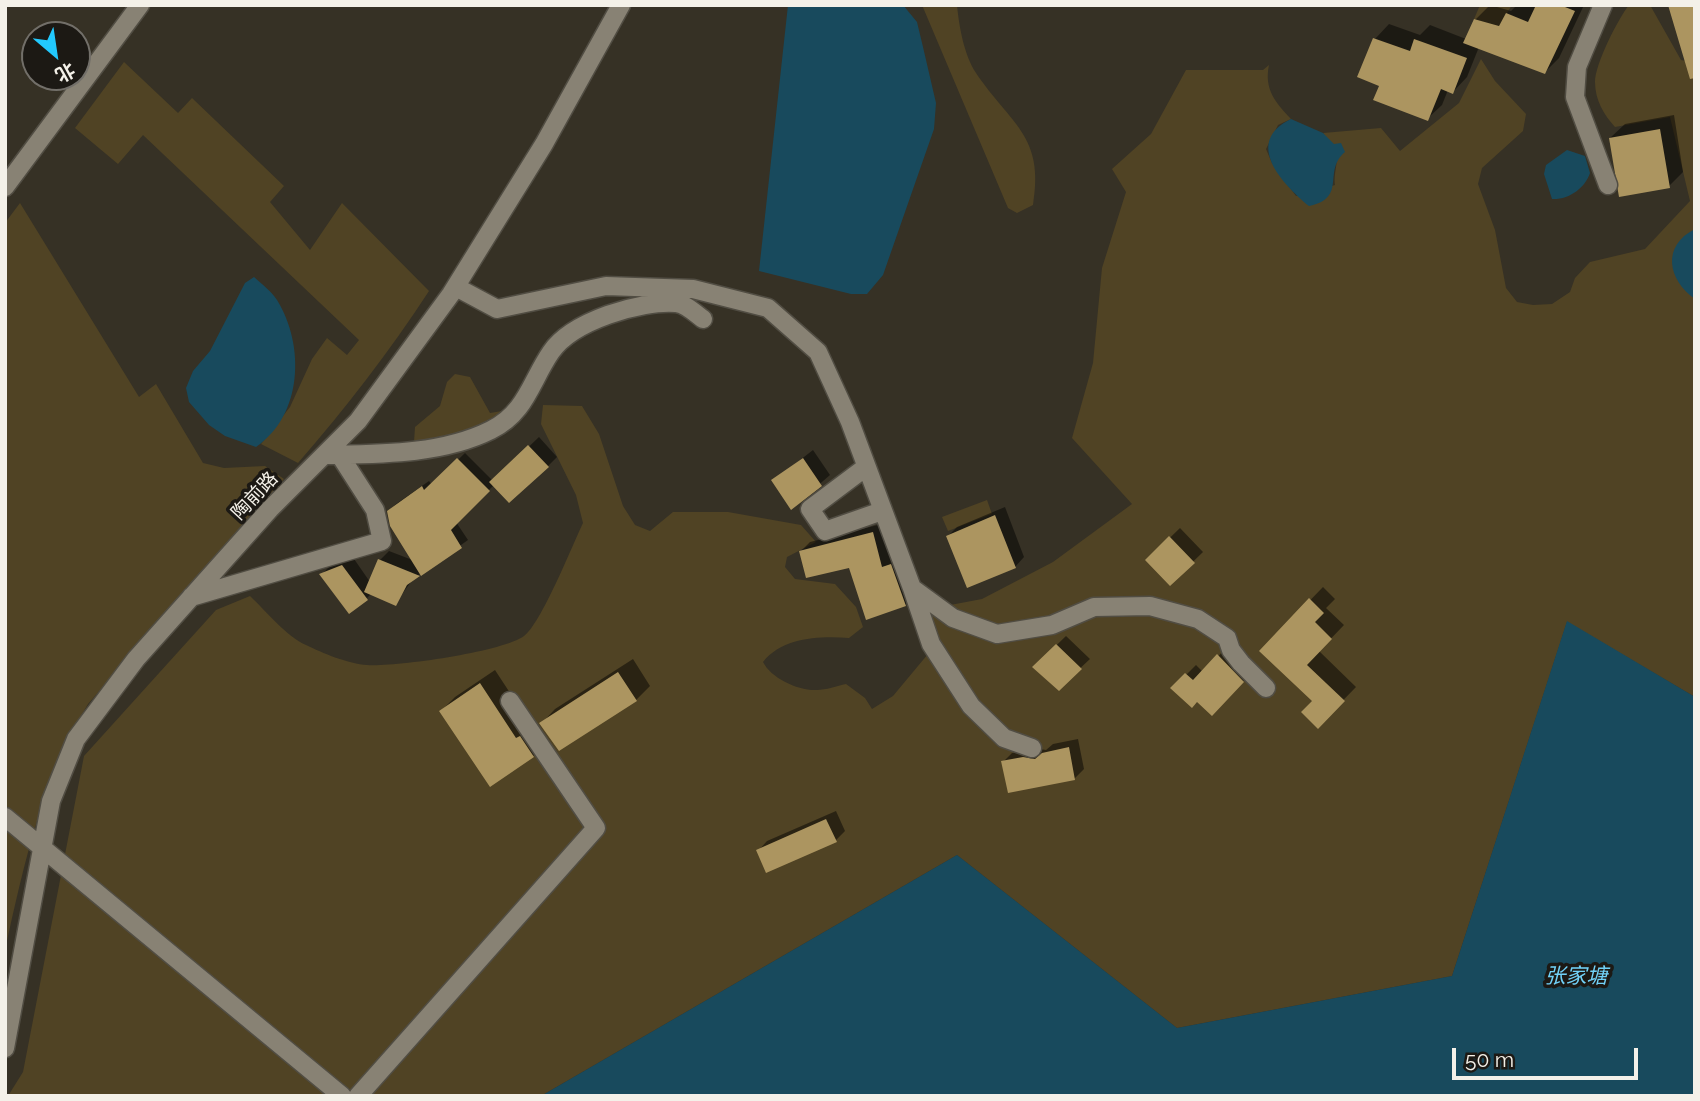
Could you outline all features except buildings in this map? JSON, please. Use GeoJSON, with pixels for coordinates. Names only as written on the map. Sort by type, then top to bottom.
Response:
{"type":"FeatureCollection","features":[{"type":"Feature","properties":{"kind":"street"},"geometry":{"type":"LineString","coordinates":[[5,187],[140,5]]}},
{"type":"Feature","properties":{"kind":"street","name":"陶前路"},"geometry":{"type":"LineString","coordinates":[[5,1048],[51,801],[76,738],[136,659],[191,597],[270,509],[332,455],[358,421],[456,287],[544,144],[621,5]]}},
{"type":"Feature","properties":{"kind":"street"},"geometry":{"type":"LineString","coordinates":[[1603,5],[1577,67],[1575,97],[1608,185]]}},
{"type":"Feature","properties":{"kind":"street"},"geometry":{"type":"LineString","coordinates":[[456,287],[497,309],[606,286],[693,289],[768,308],[818,352],[866,467],[932,644],[971,706],[1004,738],[1032,748]]}},
{"type":"Feature","properties":{"kind":"street"},"geometry":{"type":"LineString","coordinates":[[687,307],[693,289]]}},
{"type":"Feature","properties":{"kind":"street"},"geometry":{"type":"LineString","coordinates":[[332,455],[445,446],[491,430],[517,413],[552,350],[578,329],[620,310],[678,303],[703,319]]}},
{"type":"Feature","properties":{"kind":"street"},"geometry":{"type":"LineString","coordinates":[[191,597],[382,541],[375,510],[332,455]]}},
{"type":"Feature","properties":{"kind":"street"},"geometry":{"type":"LineString","coordinates":[[866,467],[810,509],[825,531],[882,511]]}},
{"type":"Feature","properties":{"kind":"street"},"geometry":{"type":"LineString","coordinates":[[912,588],[953,618],[997,635],[1052,625],[1094,607],[1150,606],[1198,620],[1227,638],[1231,650],[1266,688]]}},
{"type":"Feature","properties":{"kind":"street"},"geometry":{"type":"LineString","coordinates":[[358,1096],[596,828],[510,701]]}},
{"type":"Feature","properties":{"kind":"street"},"geometry":{"type":"LineString","coordinates":[[5,817],[342,1096]]}},
{"type":"Feature","properties":{"kind":"shaded area"},"geometry":{"type":"Polygon","coordinates":[[[922,5],[957,5],[963,40],[972,66],[1022,132],[1029,146],[1034,162],[1033,205],[1017,213],[1008,208],[922,5]]]}},
{"type":"Feature","properties":{"kind":"shaded area"},"geometry":{"type":"Polygon","coordinates":[[[1480,5],[1512,5],[1499,26],[1474,19],[1480,5]]]}},
{"type":"Feature","properties":{"kind":"shaded area"},"geometry":{"type":"Polygon","coordinates":[[[1629,5],[1650,5],[1681,60],[1695,63],[1695,697],[1567,622],[1452,976],[1177,1028],[957,855],[541,1096],[8,1096],[23,1072],[84,756],[216,610],[250,596],[299,641],[336,658],[367,665],[401,664],[472,653],[524,636],[539,617],[583,523],[576,495],[541,424],[543,405],[582,406],[599,434],[623,506],[635,525],[650,531],[673,512],[728,512],[801,525],[816,542],[787,557],[785,567],[795,579],[835,584],[856,607],[863,627],[849,638],[814,638],[791,643],[781,647],[763,662],[779,678],[802,688],[820,690],[846,684],[865,698],[872,709],[893,696],[928,654],[929,609],[982,599],[1053,562],[1132,504],[1072,438],[1093,363],[1102,268],[1126,192],[1112,169],[1151,134],[1186,70],[1263,70],[1269,65],[1268,81],[1272,95],[1291,119],[1278,125],[1266,149],[1272,163],[1296,196],[1335,185],[1336,151],[1323,133],[1381,128],[1400,151],[1459,103],[1481,59],[1495,81],[1526,114],[1523,131],[1482,168],[1478,184],[1495,230],[1506,288],[1517,302],[1552,304],[1570,292],[1575,278],[1590,262],[1645,249],[1690,201],[1670,117],[1615,127],[1598,101],[1595,82],[1599,64],[1613,31],[1629,5]]]}},
{"type":"Feature","properties":{"kind":"shaded area"},"geometry":{"type":"Polygon","coordinates":[[[124,62],[178,113],[192,98],[284,186],[270,202],[310,250],[342,203],[429,291],[366,379],[298,463],[261,444],[290,407],[312,359],[327,338],[347,355],[359,340],[143,135],[118,164],[75,128],[124,62]]]}},
{"type":"Feature","properties":{"kind":"shaded area"},"geometry":{"type":"Polygon","coordinates":[[[20,203],[139,397],[156,384],[203,463],[224,468],[265,466],[284,479],[88,704],[58,762],[36,823],[5,950],[5,223],[20,203]]]}},
{"type":"Feature","properties":{"kind":"shaded area"},"geometry":{"type":"Polygon","coordinates":[[[455,374],[470,377],[490,413],[508,410],[466,431],[414,442],[415,427],[440,406],[447,382],[455,374]]]}},
{"type":"Feature","properties":{"kind":"shaded area"},"geometry":{"type":"Polygon","coordinates":[[[987,500],[992,514],[948,531],[942,517],[987,500]]]}},
{"type":"Feature","properties":{"kind":"water"},"geometry":{"type":"Polygon","coordinates":[[[788,5],[903,5],[917,22],[936,103],[934,129],[883,275],[867,294],[851,294],[759,271],[788,5]]]}},
{"type":"Feature","properties":{"kind":"water"},"geometry":{"type":"Polygon","coordinates":[[[1291,119],[1323,133],[1334,144],[1341,143],[1345,152],[1338,159],[1328,197],[1309,206],[1279,175],[1268,151],[1270,139],[1277,128],[1291,119]]]}},
{"type":"Feature","properties":{"kind":"water"},"geometry":{"type":"Polygon","coordinates":[[[1567,150],[1585,156],[1590,173],[1576,192],[1552,199],[1544,174],[1546,165],[1567,150]]]}},
{"type":"Feature","properties":{"kind":"water"},"geometry":{"type":"Polygon","coordinates":[[[1695,229],[1695,299],[1679,282],[1672,263],[1677,244],[1695,229]]]}},
{"type":"Feature","properties":{"kind":"water"},"geometry":{"type":"Polygon","coordinates":[[[254,277],[277,300],[292,337],[295,358],[291,398],[283,417],[272,433],[256,447],[225,436],[209,425],[189,402],[186,388],[193,371],[210,351],[245,283],[254,277]]]}},
{"type":"Feature","properties":{"kind":"water","name":"张家塘"},"geometry":{"type":"Polygon","coordinates":[[[1567,621],[1695,697],[1695,1096],[541,1096],[957,855],[1177,1028],[1452,976],[1567,621]]]}}]}
